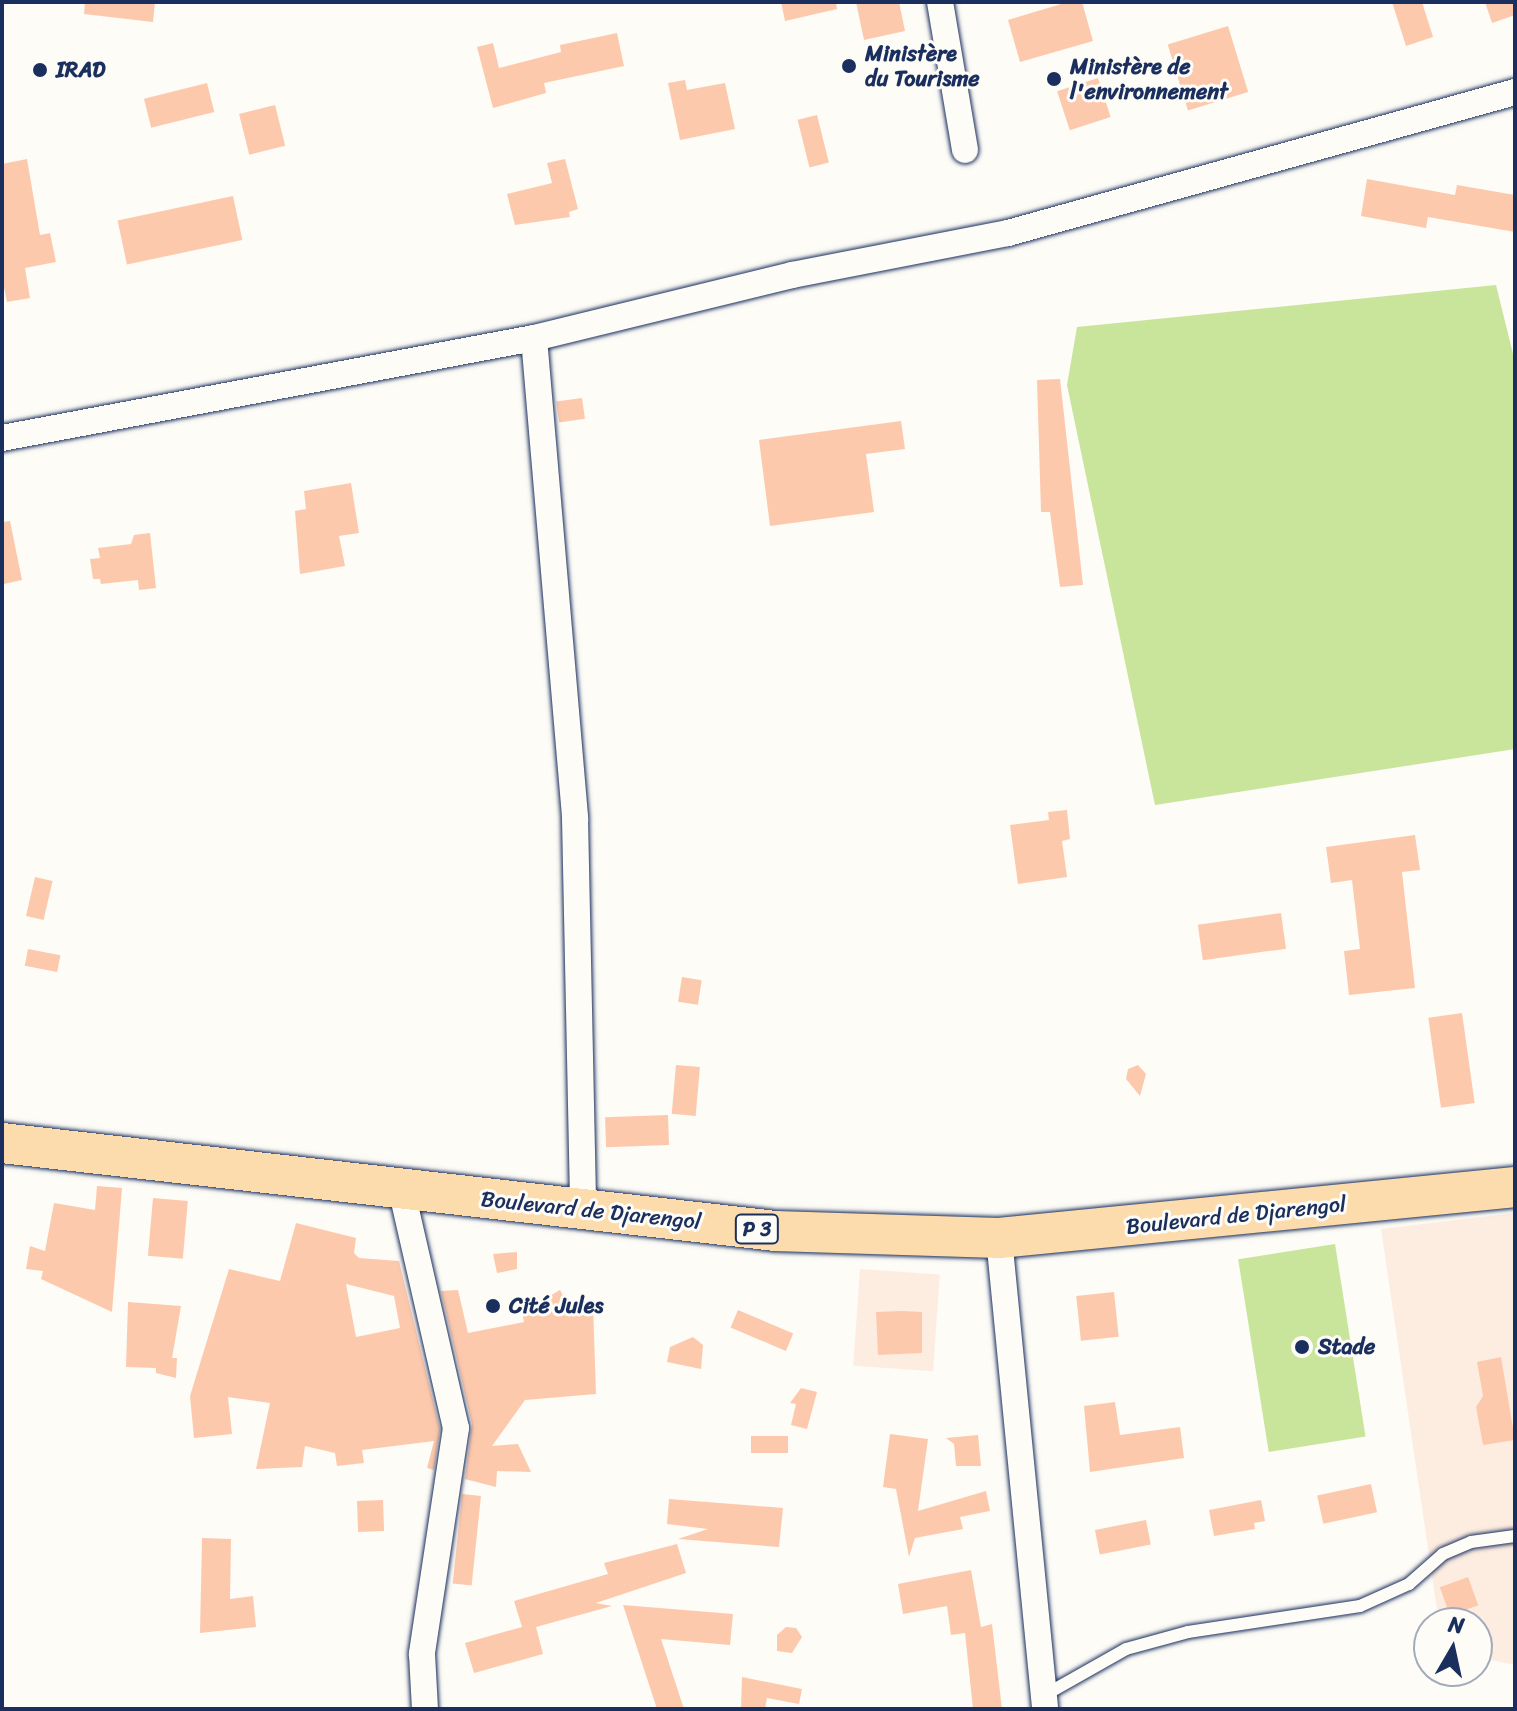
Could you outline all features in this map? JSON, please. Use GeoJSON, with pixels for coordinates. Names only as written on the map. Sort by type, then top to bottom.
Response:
{"type":"FeatureCollection","features":[{"type":"Feature","properties":{"kind":"main road","name":"Boulevard de Djarengol"},"geometry":{"type":"LineString","coordinates":[[2,1143],[775,1231],[999,1238],[1515,1187]]}},
{"type":"Feature","properties":{"kind":"street"},"geometry":{"type":"LineString","coordinates":[[940,2],[965,150]]}},
{"type":"Feature","properties":{"kind":"street"},"geometry":{"type":"LineString","coordinates":[[2,438],[534,338],[792,275],[1008,233],[1515,92]]}},
{"type":"Feature","properties":{"kind":"street"},"geometry":{"type":"LineString","coordinates":[[534,338],[575,818],[583,1209]]}},
{"type":"Feature","properties":{"kind":"street"},"geometry":{"type":"LineString","coordinates":[[401,1188],[456,1428],[422,1654],[425,1709]]}},
{"type":"Feature","properties":{"kind":"street"},"geometry":{"type":"LineString","coordinates":[[999,1238],[1044,1703]]}},
{"type":"Feature","properties":{"kind":"lane"},"geometry":{"type":"LineString","coordinates":[[1044,1703],[1126,1649],[1188,1632],[1360,1606],[1409,1584],[1443,1554],[1471,1542],[1515,1536]]}},
{"type":"Feature","properties":{"kind":"shaded area"},"geometry":{"type":"Polygon","coordinates":[[[1515,1213],[1515,1665],[1493,1660],[1493,1607],[1437,1607],[1381,1229],[1515,1213]]]}},
{"type":"Feature","properties":{"kind":"shaded area"},"geometry":{"type":"Polygon","coordinates":[[[860,1269],[940,1275],[933,1371],[853,1366],[860,1269]]]}},
{"type":"Feature","properties":{"kind":"green space"},"geometry":{"type":"Polygon","coordinates":[[[1496,285],[1515,362],[1515,749],[1155,805],[1067,385],[1077,327],[1496,285]]]}},
{"type":"Feature","properties":{"kind":"green space","name":"Stade"},"geometry":{"type":"Polygon","coordinates":[[[1335,1244],[1366,1437],[1269,1452],[1238,1259],[1335,1244]]]}},
{"type":"Feature","properties":{"kind":"building"},"geometry":{"type":"Polygon","coordinates":[[[85,2],[155,2],[153,22],[84,14],[85,2]]]}},
{"type":"Feature","properties":{"kind":"building"},"geometry":{"type":"Polygon","coordinates":[[[781,2],[836,2],[837,9],[785,21],[781,2]]]}},
{"type":"Feature","properties":{"kind":"building"},"geometry":{"type":"Polygon","coordinates":[[[856,2],[899,2],[905,31],[864,40],[856,2]]]}},
{"type":"Feature","properties":{"kind":"building"},"geometry":{"type":"Polygon","coordinates":[[[1068,2],[1082,2],[1093,41],[1020,62],[1008,20],[1068,2]]]}},
{"type":"Feature","properties":{"kind":"building"},"geometry":{"type":"Polygon","coordinates":[[[1392,2],[1422,2],[1433,37],[1406,46],[1392,2]]]}},
{"type":"Feature","properties":{"kind":"building"},"geometry":{"type":"Polygon","coordinates":[[[1485,2],[1515,2],[1515,15],[1492,23],[1485,2]]]}},
{"type":"Feature","properties":{"kind":"building"},"geometry":{"type":"Polygon","coordinates":[[[1228,26],[1248,92],[1188,110],[1168,44],[1228,26]]]}},
{"type":"Feature","properties":{"kind":"building"},"geometry":{"type":"Polygon","coordinates":[[[617,33],[624,66],[544,83],[546,93],[493,108],[477,47],[493,43],[499,68],[561,52],[560,45],[617,33]]]}},
{"type":"Feature","properties":{"kind":"building"},"geometry":{"type":"Polygon","coordinates":[[[1098,78],[1111,117],[1070,130],[1057,91],[1098,78]]]}},
{"type":"Feature","properties":{"kind":"building"},"geometry":{"type":"Polygon","coordinates":[[[685,80],[687,90],[725,83],[735,129],[680,140],[668,83],[685,80]]]}},
{"type":"Feature","properties":{"kind":"building"},"geometry":{"type":"Polygon","coordinates":[[[207,83],[214,112],[151,128],[144,99],[207,83]]]}},
{"type":"Feature","properties":{"kind":"building"},"geometry":{"type":"Polygon","coordinates":[[[275,105],[285,146],[249,155],[239,114],[275,105]]]}},
{"type":"Feature","properties":{"kind":"building"},"geometry":{"type":"Polygon","coordinates":[[[817,115],[829,163],[809,167],[798,120],[817,115]]]}},
{"type":"Feature","properties":{"kind":"building"},"geometry":{"type":"Polygon","coordinates":[[[27,159],[40,235],[50,233],[56,262],[25,268],[30,298],[7,302],[2,277],[2,164],[27,159]]]}},
{"type":"Feature","properties":{"kind":"building"},"geometry":{"type":"Polygon","coordinates":[[[565,159],[578,209],[569,212],[570,217],[515,225],[507,194],[552,183],[547,163],[565,159]]]}},
{"type":"Feature","properties":{"kind":"building"},"geometry":{"type":"Polygon","coordinates":[[[1367,179],[1455,195],[1457,185],[1515,195],[1515,232],[1428,217],[1426,228],[1361,216],[1367,179]]]}},
{"type":"Feature","properties":{"kind":"building"},"geometry":{"type":"Polygon","coordinates":[[[233,196],[242,240],[127,265],[118,221],[233,196]]]}},
{"type":"Feature","properties":{"kind":"building"},"geometry":{"type":"Polygon","coordinates":[[[1060,379],[1083,585],[1060,587],[1050,512],[1041,512],[1037,380],[1060,379]]]}},
{"type":"Feature","properties":{"kind":"building"},"geometry":{"type":"Polygon","coordinates":[[[582,398],[585,419],[559,422],[556,402],[582,398]]]}},
{"type":"Feature","properties":{"kind":"building"},"geometry":{"type":"Polygon","coordinates":[[[901,421],[905,449],[866,454],[874,512],[770,526],[759,440],[901,421]]]}},
{"type":"Feature","properties":{"kind":"building"},"geometry":{"type":"Polygon","coordinates":[[[351,483],[359,533],[339,536],[345,566],[300,574],[295,511],[306,509],[304,491],[351,483]]]}},
{"type":"Feature","properties":{"kind":"building"},"geometry":{"type":"Polygon","coordinates":[[[10,521],[22,580],[4,584],[2,522],[10,521]]]}},
{"type":"Feature","properties":{"kind":"building"},"geometry":{"type":"Polygon","coordinates":[[[150,533],[156,588],[139,590],[138,580],[101,584],[100,579],[93,579],[90,559],[100,558],[98,548],[131,544],[134,535],[150,533]]]}},
{"type":"Feature","properties":{"kind":"building"},"geometry":{"type":"Polygon","coordinates":[[[1067,810],[1070,839],[1062,841],[1067,877],[1018,884],[1010,825],[1049,820],[1048,812],[1067,810]]]}},
{"type":"Feature","properties":{"kind":"building"},"geometry":{"type":"Polygon","coordinates":[[[1415,835],[1420,870],[1402,872],[1415,988],[1349,995],[1344,951],[1360,949],[1352,880],[1331,883],[1326,847],[1415,835]]]}},
{"type":"Feature","properties":{"kind":"building"},"geometry":{"type":"Polygon","coordinates":[[[35,877],[53,881],[44,920],[26,916],[35,877]]]}},
{"type":"Feature","properties":{"kind":"building"},"geometry":{"type":"Polygon","coordinates":[[[1281,913],[1286,949],[1203,960],[1198,925],[1281,913]]]}},
{"type":"Feature","properties":{"kind":"building"},"geometry":{"type":"Polygon","coordinates":[[[28,949],[60,955],[57,972],[25,966],[28,949]]]}},
{"type":"Feature","properties":{"kind":"building"},"geometry":{"type":"Polygon","coordinates":[[[682,977],[702,980],[698,1005],[678,1002],[682,977]]]}},
{"type":"Feature","properties":{"kind":"building"},"geometry":{"type":"Polygon","coordinates":[[[1462,1013],[1475,1103],[1441,1108],[1428,1018],[1462,1013]]]}},
{"type":"Feature","properties":{"kind":"building"},"geometry":{"type":"Polygon","coordinates":[[[676,1065],[700,1067],[696,1116],[672,1114],[676,1065]]]}},
{"type":"Feature","properties":{"kind":"building"},"geometry":{"type":"Polygon","coordinates":[[[1138,1065],[1146,1074],[1140,1096],[1126,1079],[1128,1069],[1138,1065]]]}},
{"type":"Feature","properties":{"kind":"building"},"geometry":{"type":"Polygon","coordinates":[[[668,1115],[669,1145],[606,1147],[605,1117],[668,1115]]]}},
{"type":"Feature","properties":{"kind":"building"},"geometry":{"type":"Polygon","coordinates":[[[97,1186],[122,1188],[112,1312],[41,1279],[43,1271],[26,1269],[30,1246],[45,1251],[54,1203],[95,1210],[97,1186]]]}},
{"type":"Feature","properties":{"kind":"building"},"geometry":{"type":"Polygon","coordinates":[[[153,1198],[188,1201],[183,1259],[148,1256],[153,1198]]]}},
{"type":"Feature","properties":{"kind":"building"},"geometry":{"type":"Polygon","coordinates":[[[296,1223],[356,1238],[354,1253],[359,1258],[399,1261],[440,1429],[434,1470],[427,1468],[434,1441],[362,1450],[364,1463],[337,1466],[335,1453],[305,1446],[302,1467],[256,1469],[270,1403],[228,1397],[232,1434],[194,1438],[190,1396],[229,1269],[280,1281],[296,1223]],[[346,1284],[356,1337],[400,1328],[394,1296],[346,1284]]]}},
{"type":"Feature","properties":{"kind":"building"},"geometry":{"type":"Polygon","coordinates":[[[517,1252],[517,1269],[497,1273],[493,1254],[517,1252]]]}},
{"type":"Feature","properties":{"kind":"building"},"geometry":{"type":"Polygon","coordinates":[[[458,1290],[468,1333],[524,1322],[522,1312],[546,1305],[543,1300],[560,1290],[567,1303],[593,1305],[596,1394],[525,1400],[492,1446],[518,1444],[531,1472],[497,1471],[496,1487],[465,1479],[472,1424],[441,1291],[458,1290]]]}},
{"type":"Feature","properties":{"kind":"building"},"geometry":{"type":"Polygon","coordinates":[[[1114,1292],[1119,1337],[1081,1341],[1076,1296],[1114,1292]]]}},
{"type":"Feature","properties":{"kind":"building"},"geometry":{"type":"Polygon","coordinates":[[[128,1302],[181,1306],[172,1358],[177,1358],[176,1378],[156,1373],[156,1368],[126,1367],[128,1302]]]}},
{"type":"Feature","properties":{"kind":"building"},"geometry":{"type":"Polygon","coordinates":[[[738,1310],[793,1333],[786,1351],[731,1327],[738,1310]]]}},
{"type":"Feature","properties":{"kind":"building"},"geometry":{"type":"Polygon","coordinates":[[[876,1312],[922,1312],[922,1353],[878,1355],[876,1312]]]}},
{"type":"Feature","properties":{"kind":"building"},"geometry":{"type":"Polygon","coordinates":[[[693,1337],[703,1345],[701,1369],[667,1362],[670,1347],[693,1337]]]}},
{"type":"Feature","properties":{"kind":"building"},"geometry":{"type":"Polygon","coordinates":[[[1501,1357],[1515,1440],[1483,1445],[1476,1407],[1483,1396],[1477,1362],[1501,1357]]]}},
{"type":"Feature","properties":{"kind":"building"},"geometry":{"type":"Polygon","coordinates":[[[801,1388],[817,1392],[807,1429],[791,1425],[796,1404],[790,1403],[801,1388]]]}},
{"type":"Feature","properties":{"kind":"building"},"geometry":{"type":"Polygon","coordinates":[[[1115,1402],[1120,1435],[1180,1427],[1184,1458],[1090,1472],[1084,1406],[1115,1402]]]}},
{"type":"Feature","properties":{"kind":"building"},"geometry":{"type":"Polygon","coordinates":[[[890,1434],[928,1439],[918,1511],[986,1491],[990,1511],[960,1517],[963,1529],[915,1538],[909,1557],[896,1489],[883,1487],[890,1434]]]}},
{"type":"Feature","properties":{"kind":"building"},"geometry":{"type":"Polygon","coordinates":[[[978,1435],[981,1466],[956,1466],[954,1444],[946,1438],[978,1435]]]}},
{"type":"Feature","properties":{"kind":"building"},"geometry":{"type":"Polygon","coordinates":[[[751,1436],[788,1436],[788,1453],[751,1453],[751,1436]]]}},
{"type":"Feature","properties":{"kind":"building"},"geometry":{"type":"Polygon","coordinates":[[[1371,1484],[1377,1512],[1323,1524],[1317,1495],[1371,1484]]]}},
{"type":"Feature","properties":{"kind":"building"},"geometry":{"type":"Polygon","coordinates":[[[462,1494],[481,1496],[472,1586],[453,1584],[462,1494]]]}},
{"type":"Feature","properties":{"kind":"building"},"geometry":{"type":"Polygon","coordinates":[[[669,1499],[783,1508],[779,1547],[678,1539],[708,1529],[667,1524],[669,1499]]]}},
{"type":"Feature","properties":{"kind":"building"},"geometry":{"type":"Polygon","coordinates":[[[383,1500],[384,1531],[358,1532],[357,1501],[383,1500]]]}},
{"type":"Feature","properties":{"kind":"building"},"geometry":{"type":"Polygon","coordinates":[[[1261,1500],[1265,1521],[1254,1523],[1255,1529],[1214,1536],[1209,1510],[1261,1500]]]}},
{"type":"Feature","properties":{"kind":"building"},"geometry":{"type":"Polygon","coordinates":[[[1146,1520],[1151,1545],[1100,1554],[1095,1530],[1146,1520]]]}},
{"type":"Feature","properties":{"kind":"building"},"geometry":{"type":"Polygon","coordinates":[[[202,1538],[231,1539],[230,1599],[253,1596],[256,1627],[200,1633],[202,1538]]]}},
{"type":"Feature","properties":{"kind":"building"},"geometry":{"type":"Polygon","coordinates":[[[677,1544],[686,1573],[596,1603],[612,1606],[536,1627],[543,1654],[474,1673],[465,1643],[522,1627],[514,1601],[608,1574],[604,1563],[677,1544]]]}},
{"type":"Feature","properties":{"kind":"building"},"geometry":{"type":"Polygon","coordinates":[[[971,1570],[981,1627],[992,1624],[1002,1709],[973,1709],[965,1633],[951,1635],[947,1606],[903,1614],[898,1584],[971,1570]]]}},
{"type":"Feature","properties":{"kind":"building"},"geometry":{"type":"Polygon","coordinates":[[[1468,1577],[1478,1605],[1447,1607],[1440,1587],[1468,1577]]]}},
{"type":"Feature","properties":{"kind":"building"},"geometry":{"type":"Polygon","coordinates":[[[623,1605],[733,1614],[730,1645],[661,1639],[684,1709],[657,1709],[623,1605]]]}},
{"type":"Feature","properties":{"kind":"building"},"geometry":{"type":"Polygon","coordinates":[[[786,1627],[796,1628],[802,1637],[792,1653],[777,1651],[777,1635],[786,1627]]]}},
{"type":"Feature","properties":{"kind":"building"},"geometry":{"type":"Polygon","coordinates":[[[742,1677],[802,1689],[799,1704],[767,1698],[765,1709],[741,1709],[742,1677]]]}},
{"type":"Feature","properties":{"kind":"place","name":"Ministère du Tourisme"},"geometry":{"type":"Point","coordinates":[849,66]}},
{"type":"Feature","properties":{"kind":"place","name":"IRAD"},"geometry":{"type":"Point","coordinates":[40,70]}},
{"type":"Feature","properties":{"kind":"place","name":"Ministère de l'environnement"},"geometry":{"type":"Point","coordinates":[1054,79]}},
{"type":"Feature","properties":{"kind":"place","name":"Cité Jules"},"geometry":{"type":"Point","coordinates":[493,1306]}},
{"type":"Feature","properties":{"kind":"place","name":"Stade"},"geometry":{"type":"Point","coordinates":[1302,1347]}}]}
